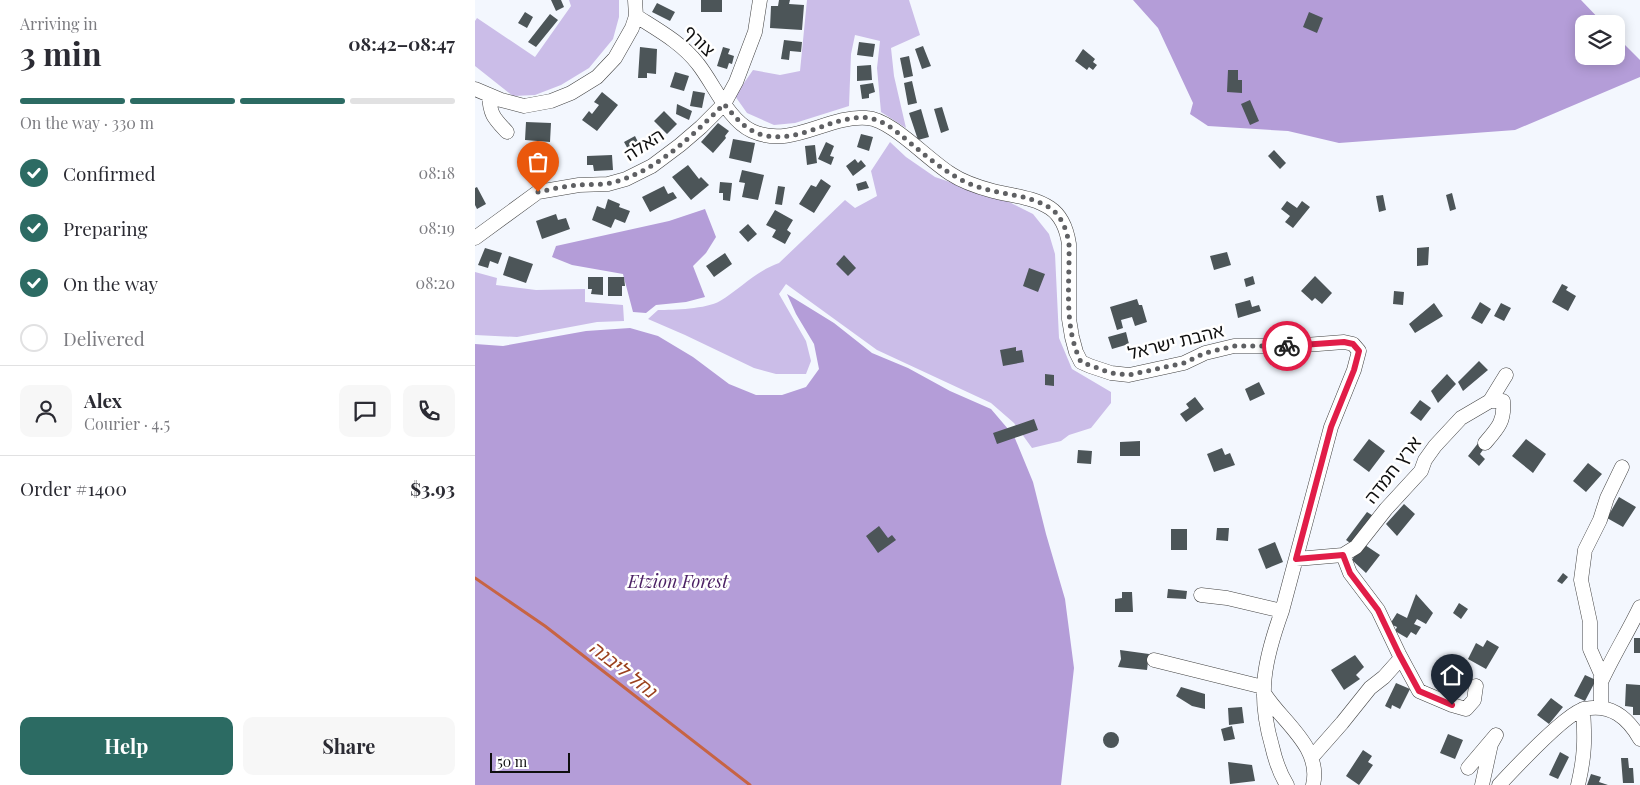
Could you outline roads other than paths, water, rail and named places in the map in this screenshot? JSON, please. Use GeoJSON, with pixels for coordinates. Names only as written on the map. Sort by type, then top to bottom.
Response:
{"type":"FeatureCollection","features":[{"type":"Feature","properties":{"kind":"street"},"geometry":{"type":"LineString","coordinates":[[475,89],[501,100],[524,106],[551,101],[571,93],[597,76],[615,58],[625,43],[636,16],[635,0]]}},
{"type":"Feature","properties":{"kind":"street","name":"האלה"},"geometry":{"type":"LineString","coordinates":[[475,238],[538,192],[579,185],[608,184],[626,179],[652,166],[701,127],[724,104],[736,82],[755,32],[760,0]]}},
{"type":"Feature","properties":{"kind":"street","name":"צורף"},"geometry":{"type":"LineString","coordinates":[[636,16],[672,39],[698,63],[724,104]]}},
{"type":"Feature","properties":{"kind":"street"},"geometry":{"type":"LineString","coordinates":[[489,95],[489,110],[493,118],[507,132]]}},
{"type":"Feature","properties":{"kind":"street","name":"אהבת ישראל"},"geometry":{"type":"LineString","coordinates":[[724,104],[739,122],[752,131],[770,136],[797,134],[855,118],[868,118],[882,122],[952,174],[972,185],[1040,202],[1052,209],[1061,220],[1067,233],[1069,244],[1069,318],[1072,337],[1081,362],[1090,366],[1111,373],[1129,375],[1184,363],[1205,353],[1234,346],[1293,346],[1344,342],[1353,344],[1359,351],[1354,370],[1331,427],[1283,612],[1273,638],[1263,690],[1264,713],[1268,731],[1274,754],[1287,785]]}},
{"type":"Feature","properties":{"kind":"street","name":"ארץ חמדה"},"geometry":{"type":"LineString","coordinates":[[1343,555],[1356,548],[1385,509],[1421,471],[1425,460],[1461,418],[1490,401],[1506,375]]}},
{"type":"Feature","properties":{"kind":"street"},"geometry":{"type":"LineString","coordinates":[[1485,443],[1500,425],[1505,414],[1503,401],[1490,401]]}},
{"type":"Feature","properties":{"kind":"street"},"geometry":{"type":"LineString","coordinates":[[1601,708],[1601,674],[1590,649],[1590,622],[1581,580],[1585,550],[1622,467]]}},
{"type":"Feature","properties":{"kind":"street"},"geometry":{"type":"LineString","coordinates":[[1296,559],[1343,555],[1350,573],[1378,610],[1419,691],[1452,705],[1467,709],[1474,700],[1476,686]]}},
{"type":"Feature","properties":{"kind":"street"},"geometry":{"type":"LineString","coordinates":[[1201,595],[1227,598],[1283,612]]}},
{"type":"Feature","properties":{"kind":"street"},"geometry":{"type":"LineString","coordinates":[[1601,682],[1640,606]]}},
{"type":"Feature","properties":{"kind":"street"},"geometry":{"type":"LineString","coordinates":[[1312,757],[1343,723],[1370,688],[1384,677],[1401,658]]}},
{"type":"Feature","properties":{"kind":"street"},"geometry":{"type":"LineString","coordinates":[[1154,660],[1263,690],[1279,714],[1297,733],[1312,757],[1315,768],[1313,785]]}},
{"type":"Feature","properties":{"kind":"street"},"geometry":{"type":"LineString","coordinates":[[1499,785],[1523,759],[1567,719],[1583,709],[1601,708],[1620,714],[1632,726],[1640,739]]}},
{"type":"Feature","properties":{"kind":"street"},"geometry":{"type":"LineString","coordinates":[[1579,785],[1585,745],[1583,709]]}},
{"type":"Feature","properties":{"kind":"street"},"geometry":{"type":"LineString","coordinates":[[1467,768],[1496,735],[1491,744],[1482,785]]}},
{"type":"Feature","properties":{"kind":"waterway","name":"נחל ליבנה"},"geometry":{"type":"LineString","coordinates":[[475,578],[545,626],[750,785]]}},
{"type":"Feature","properties":{"kind":"park label","name":"Etzion Forest"},"geometry":{"type":"Point","coordinates":[678,582]}}]}
